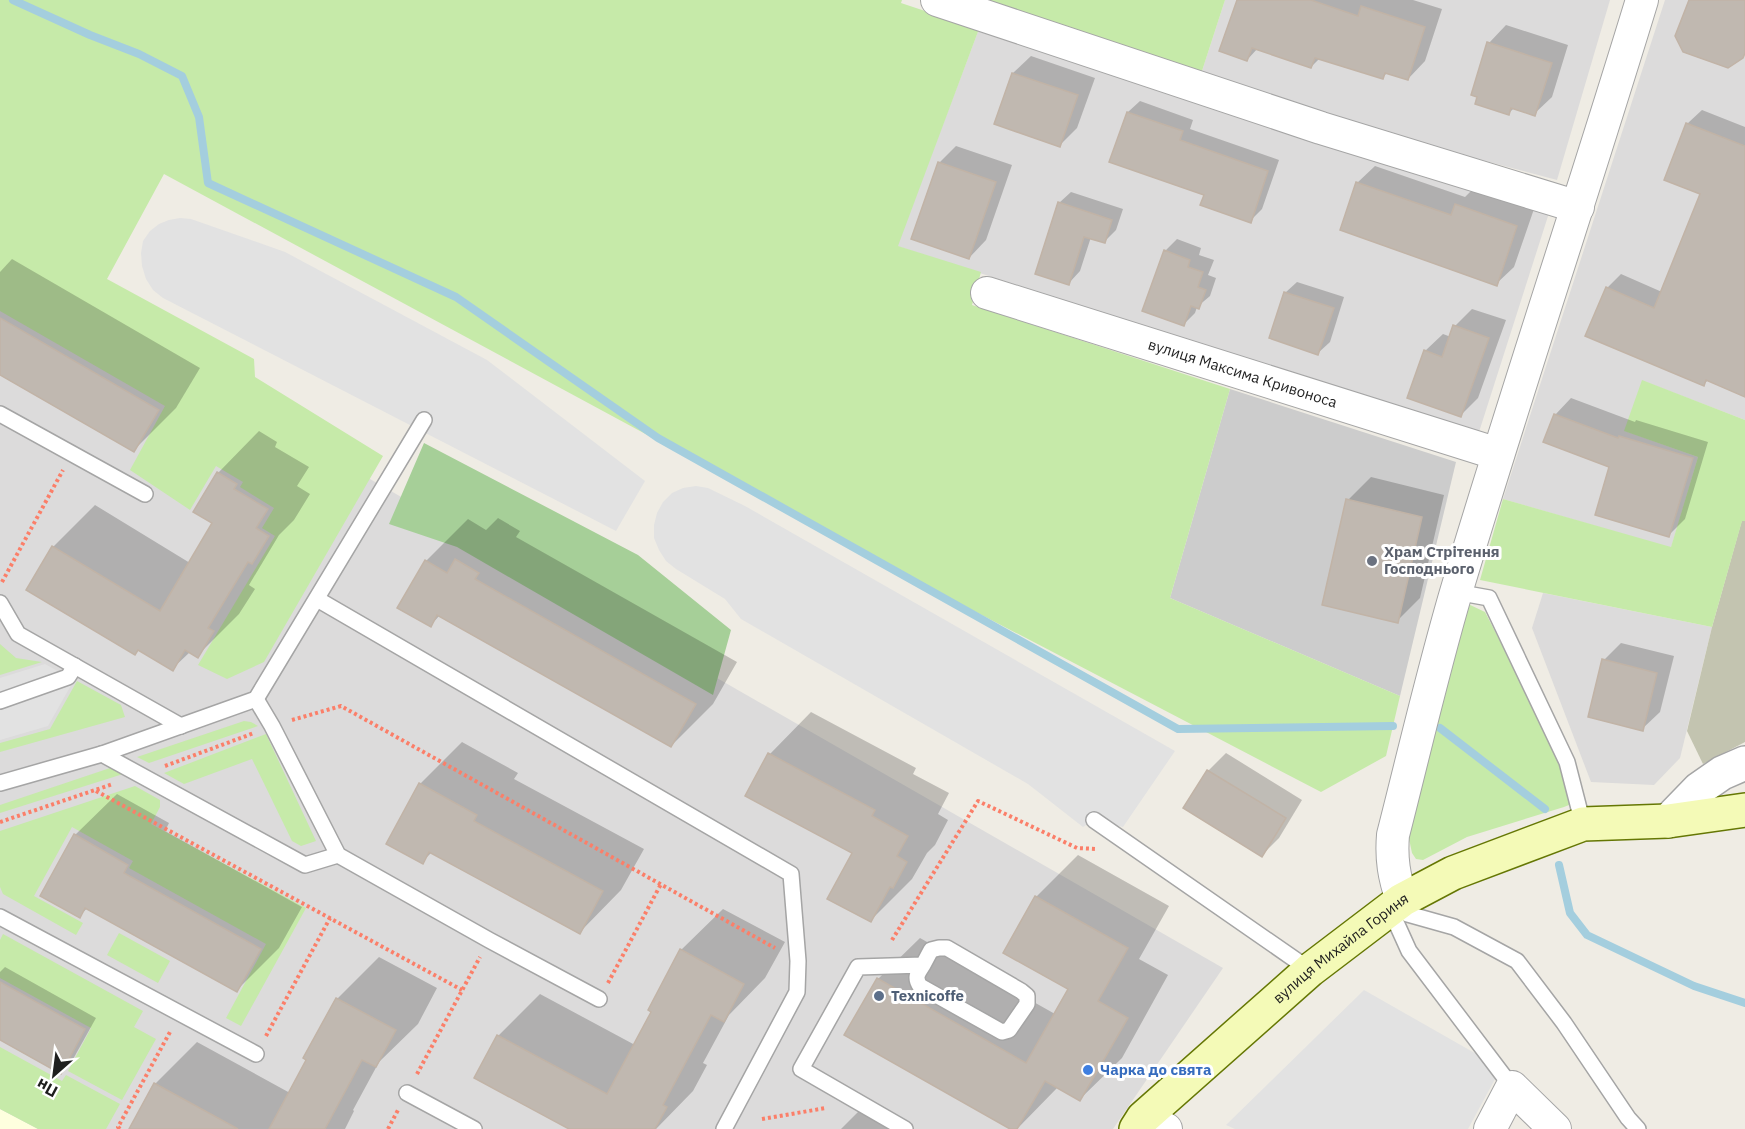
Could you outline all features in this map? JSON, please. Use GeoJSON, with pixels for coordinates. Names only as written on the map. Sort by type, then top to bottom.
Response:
{"type":"FeatureCollection","features":[{"type":"Feature","properties":{"kind":"main road","name":"вулиця Михайла Гориня"},"geometry":{"type":"LineString","coordinates":[[1148,1125],[1310,969],[1396,904],[1453,873],[1583,824],[1668,821],[1745,810]]}},
{"type":"Feature","properties":{"kind":"street"},"geometry":{"type":"LineString","coordinates":[[937,0],[1321,128],[1578,207]]}},
{"type":"Feature","properties":{"kind":"street"},"geometry":{"type":"LineString","coordinates":[[1396,904],[1392,855],[1393,835],[1456,592],[1642,0]]}},
{"type":"Feature","properties":{"kind":"street","name":"вулиця Максима Кривоноса"},"geometry":{"type":"LineString","coordinates":[[987,293],[1498,454]]}},
{"type":"Feature","properties":{"kind":"street"},"geometry":{"type":"LineString","coordinates":[[1668,821],[1700,789],[1722,773],[1745,763]]}},
{"type":"Feature","properties":{"kind":"street"},"geometry":{"type":"LineString","coordinates":[[1490,1129],[1512,1087],[1555,1129]]}},
{"type":"Feature","properties":{"kind":"lane"},"geometry":{"type":"LineString","coordinates":[[0,414],[145,494]]}},
{"type":"Feature","properties":{"kind":"lane"},"geometry":{"type":"LineString","coordinates":[[0,783],[102,754],[256,699],[424,420]]}},
{"type":"Feature","properties":{"kind":"lane"},"geometry":{"type":"LineString","coordinates":[[1456,592],[1490,598],[1567,762],[1583,824]]}},
{"type":"Feature","properties":{"kind":"lane"},"geometry":{"type":"LineString","coordinates":[[317,599],[791,874],[798,961],[797,993],[724,1129]]}},
{"type":"Feature","properties":{"kind":"lane"},"geometry":{"type":"LineString","coordinates":[[0,603],[18,634],[181,726]]}},
{"type":"Feature","properties":{"kind":"lane"},"geometry":{"type":"LineString","coordinates":[[0,701],[69,677],[75,666]]}},
{"type":"Feature","properties":{"kind":"lane"},"geometry":{"type":"LineString","coordinates":[[256,699],[338,855],[600,999]]}},
{"type":"Feature","properties":{"kind":"lane"},"geometry":{"type":"LineString","coordinates":[[102,754],[305,865],[338,855]]}},
{"type":"Feature","properties":{"kind":"lane"},"geometry":{"type":"LineString","coordinates":[[1094,820],[1310,969]]}},
{"type":"Feature","properties":{"kind":"lane"},"geometry":{"type":"LineString","coordinates":[[1396,904],[1409,951],[1512,1087]]}},
{"type":"Feature","properties":{"kind":"lane"},"geometry":{"type":"LineString","coordinates":[[1396,904],[1455,927],[1517,962],[1638,1129]]}},
{"type":"Feature","properties":{"kind":"lane"},"geometry":{"type":"LineString","coordinates":[[0,917],[256,1054]]}},
{"type":"Feature","properties":{"kind":"lane"},"geometry":{"type":"LineString","coordinates":[[947,948],[1021,991],[1026,996],[1027,1004],[1009,1030],[1002,1032],[920,986],[916,981],[916,976],[922,965],[931,950],[947,948]]}},
{"type":"Feature","properties":{"kind":"lane"},"geometry":{"type":"LineString","coordinates":[[905,1129],[801,1069],[858,967],[922,965]]}},
{"type":"Feature","properties":{"kind":"lane"},"geometry":{"type":"LineString","coordinates":[[407,1093],[474,1129]]}},
{"type":"Feature","properties":{"kind":"path"},"geometry":{"type":"LineString","coordinates":[[0,586],[72,454]]}},
{"type":"Feature","properties":{"kind":"path"},"geometry":{"type":"LineString","coordinates":[[0,822],[140,775],[272,726],[341,706],[798,961]]}},
{"type":"Feature","properties":{"kind":"path"},"geometry":{"type":"LineString","coordinates":[[95,790],[462,990]]}},
{"type":"Feature","properties":{"kind":"path"},"geometry":{"type":"LineString","coordinates":[[892,940],[978,801],[1077,848],[1140,851]]}},
{"type":"Feature","properties":{"kind":"path"},"geometry":{"type":"LineString","coordinates":[[600,999],[661,884]]}},
{"type":"Feature","properties":{"kind":"path"},"geometry":{"type":"LineString","coordinates":[[256,1054],[330,918]]}},
{"type":"Feature","properties":{"kind":"path"},"geometry":{"type":"LineString","coordinates":[[407,1093],[489,940]]}},
{"type":"Feature","properties":{"kind":"path"},"geometry":{"type":"LineString","coordinates":[[120,1129],[118,1127],[169,1034]]}},
{"type":"Feature","properties":{"kind":"path"},"geometry":{"type":"LineString","coordinates":[[762,1119],[859,1102]]}},
{"type":"Feature","properties":{"kind":"shaded area"},"geometry":{"type":"Polygon","coordinates":[[[1225,0],[1610,0],[1557,180],[1440,149],[1201,74],[1225,0]]]}},
{"type":"Feature","properties":{"kind":"shaded area"},"geometry":{"type":"Polygon","coordinates":[[[1665,0],[1745,0],[1745,420],[1643,381],[1625,431],[1698,457],[1671,548],[1503,499],[1665,0]]]}},
{"type":"Feature","properties":{"kind":"shaded area"},"geometry":{"type":"Polygon","coordinates":[[[979,29],[1320,144],[1549,213],[1479,432],[897,246],[979,29]]]}},
{"type":"Feature","properties":{"kind":"shaded area"},"geometry":{"type":"Polygon","coordinates":[[[180,218],[191,219],[285,252],[487,360],[645,481],[616,531],[163,298],[153,290],[146,279],[142,266],[143,241],[159,224],[180,218]]]}},
{"type":"Feature","properties":{"kind":"shaded area"},"geometry":{"type":"Polygon","coordinates":[[[0,267],[1223,968],[1113,1129],[0,1129],[0,267]]]}},
{"type":"Feature","properties":{"kind":"shaded area"},"geometry":{"type":"Polygon","coordinates":[[[1230,389],[1456,462],[1400,696],[1170,598],[1230,389]]]}},
{"type":"Feature","properties":{"kind":"shaded area"},"geometry":{"type":"Polygon","coordinates":[[[696,486],[708,488],[745,506],[1175,751],[1123,827],[1094,820],[1083,827],[1028,784],[741,619],[725,599],[666,561],[654,538],[657,513],[672,493],[696,486]]]}},
{"type":"Feature","properties":{"kind":"shaded area"},"geometry":{"type":"Polygon","coordinates":[[[1742,520],[1745,521],[1745,742],[1703,764],[1687,731],[1712,627],[1742,520]]]}},
{"type":"Feature","properties":{"kind":"shaded area"},"geometry":{"type":"Polygon","coordinates":[[[1543,593],[1712,627],[1680,758],[1654,785],[1591,782],[1532,628],[1543,593]]]}},
{"type":"Feature","properties":{"kind":"shaded area"},"geometry":{"type":"Polygon","coordinates":[[[45,664],[74,680],[48,726],[0,740],[0,678],[45,664]]]}},
{"type":"Feature","properties":{"kind":"shaded area"},"geometry":{"type":"Polygon","coordinates":[[[1364,990],[1501,1068],[1468,1129],[1235,1129],[1226,1125],[1364,990]]]}},
{"type":"Feature","properties":{"kind":"shaded area"},"geometry":{"type":"Polygon","coordinates":[[[0,1109],[38,1129],[0,1129],[0,1109]]]}},
{"type":"Feature","properties":{"kind":"green space"},"geometry":{"type":"Polygon","coordinates":[[[0,0],[902,0],[901,3],[979,29],[898,246],[981,272],[972,305],[1230,389],[1170,598],[1400,696],[1386,756],[1321,792],[955,601],[164,174],[107,279],[254,359],[255,377],[383,456],[264,662],[227,679],[198,665],[275,536],[262,528],[274,508],[240,487],[243,482],[216,466],[190,510],[130,470],[165,406],[0,311],[0,0]]]}},
{"type":"Feature","properties":{"kind":"green space"},"geometry":{"type":"Polygon","coordinates":[[[987,0],[1225,0],[1201,74],[987,0]]]}},
{"type":"Feature","properties":{"kind":"green space"},"geometry":{"type":"Polygon","coordinates":[[[1642,380],[1745,420],[1745,521],[1742,521],[1712,627],[1480,580],[1503,499],[1671,547],[1698,457],[1624,431],[1642,380]]]}},
{"type":"Feature","properties":{"kind":"green space"},"geometry":{"type":"Polygon","coordinates":[[[424,443],[638,555],[731,630],[713,695],[457,547],[389,524],[424,443]]]}},
{"type":"Feature","properties":{"kind":"green space"},"geometry":{"type":"Polygon","coordinates":[[[1466,603],[1485,612],[1563,763],[1571,799],[1569,805],[1564,807],[1467,837],[1423,860],[1416,859],[1412,853],[1408,834],[1466,603]]]}},
{"type":"Feature","properties":{"kind":"green space"},"geometry":{"type":"Polygon","coordinates":[[[0,644],[16,658],[42,662],[0,675],[0,644]]]}},
{"type":"Feature","properties":{"kind":"green space"},"geometry":{"type":"Polygon","coordinates":[[[77,681],[121,705],[125,717],[0,752],[0,743],[50,729],[77,681]]]}},
{"type":"Feature","properties":{"kind":"green space"},"geometry":{"type":"Polygon","coordinates":[[[244,721],[258,726],[149,763],[137,757],[244,721]]]}},
{"type":"Feature","properties":{"kind":"green space"},"geometry":{"type":"Polygon","coordinates":[[[266,734],[316,841],[301,846],[292,841],[252,759],[184,784],[164,773],[266,734]]]}},
{"type":"Feature","properties":{"kind":"green space"},"geometry":{"type":"Polygon","coordinates":[[[113,767],[123,774],[0,813],[0,805],[113,767]]]}},
{"type":"Feature","properties":{"kind":"green space"},"geometry":{"type":"Polygon","coordinates":[[[135,786],[160,800],[160,807],[151,824],[306,908],[241,1026],[226,1018],[266,944],[129,868],[133,861],[72,827],[34,896],[83,923],[76,935],[3,894],[0,887],[0,831],[135,786]]]}},
{"type":"Feature","properties":{"kind":"green space"},"geometry":{"type":"Polygon","coordinates":[[[119,933],[170,961],[158,983],[107,955],[119,933]]]}},
{"type":"Feature","properties":{"kind":"green space"},"geometry":{"type":"Polygon","coordinates":[[[3,934],[143,1011],[134,1027],[156,1039],[122,1100],[68,1071],[91,1028],[0,978],[0,940],[3,934]]]}},
{"type":"Feature","properties":{"kind":"green space"},"geometry":{"type":"Polygon","coordinates":[[[0,1047],[62,1081],[66,1075],[120,1104],[106,1129],[38,1129],[0,1109],[0,1047]]]}},
{"type":"Feature","properties":{"kind":"building"},"geometry":{"type":"Polygon","coordinates":[[[1237,0],[1311,0],[1358,16],[1361,6],[1425,27],[1408,80],[1385,73],[1383,79],[1315,58],[1311,68],[1252,48],[1247,61],[1219,51],[1237,0]]]}},
{"type":"Feature","properties":{"kind":"building"},"geometry":{"type":"Polygon","coordinates":[[[1689,0],[1745,0],[1745,53],[1743,58],[1728,68],[1683,52],[1675,36],[1689,0]]]}},
{"type":"Feature","properties":{"kind":"building"},"geometry":{"type":"Polygon","coordinates":[[[1487,42],[1552,63],[1535,116],[1511,108],[1509,115],[1475,104],[1477,97],[1471,95],[1487,42]]]}},
{"type":"Feature","properties":{"kind":"building"},"geometry":{"type":"Polygon","coordinates":[[[1012,73],[1078,95],[1060,147],[994,124],[1012,73]]]}},
{"type":"Feature","properties":{"kind":"building"},"geometry":{"type":"Polygon","coordinates":[[[1127,112],[1183,131],[1180,140],[1268,171],[1251,223],[1200,205],[1204,195],[1109,162],[1127,112]]]}},
{"type":"Feature","properties":{"kind":"building"},"geometry":{"type":"Polygon","coordinates":[[[1686,123],[1745,146],[1745,397],[1706,380],[1704,386],[1585,336],[1606,287],[1654,308],[1700,194],[1664,180],[1686,123]]]}},
{"type":"Feature","properties":{"kind":"building"},"geometry":{"type":"Polygon","coordinates":[[[938,162],[996,182],[969,259],[911,239],[938,162]]]}},
{"type":"Feature","properties":{"kind":"building"},"geometry":{"type":"Polygon","coordinates":[[[1356,182],[1451,215],[1455,204],[1517,226],[1497,286],[1340,230],[1356,182]]]}},
{"type":"Feature","properties":{"kind":"building"},"geometry":{"type":"Polygon","coordinates":[[[1058,202],[1112,220],[1105,243],[1084,237],[1069,285],[1035,274],[1058,202]]]}},
{"type":"Feature","properties":{"kind":"building"},"geometry":{"type":"Polygon","coordinates":[[[1164,250],[1190,260],[1188,267],[1203,272],[1198,287],[1206,290],[1199,309],[1191,306],[1184,326],[1142,311],[1164,250]]]}},
{"type":"Feature","properties":{"kind":"building"},"geometry":{"type":"Polygon","coordinates":[[[1284,292],[1334,308],[1318,355],[1269,338],[1284,292]]]}},
{"type":"Feature","properties":{"kind":"building"},"geometry":{"type":"Polygon","coordinates":[[[0,318],[159,410],[134,452],[0,375],[0,318]]]}},
{"type":"Feature","properties":{"kind":"building"},"geometry":{"type":"Polygon","coordinates":[[[1453,325],[1489,338],[1461,417],[1407,398],[1424,350],[1442,357],[1453,325]]]}},
{"type":"Feature","properties":{"kind":"building"},"geometry":{"type":"Polygon","coordinates":[[[1554,414],[1618,438],[1619,436],[1693,458],[1669,537],[1595,515],[1609,467],[1543,442],[1554,414]]]}},
{"type":"Feature","properties":{"kind":"building"},"geometry":{"type":"Polygon","coordinates":[[[217,472],[237,484],[234,489],[268,509],[256,528],[269,536],[252,564],[248,562],[208,628],[214,631],[198,658],[185,650],[173,671],[138,650],[135,655],[26,590],[52,546],[160,611],[212,523],[193,512],[217,472]]]}},
{"type":"Feature","properties":{"kind":"building","name":"Храм Стрітення Господнього"},"geometry":{"type":"Polygon","coordinates":[[[1346,499],[1422,517],[1398,623],[1322,605],[1346,499]]]}},
{"type":"Feature","properties":{"kind":"building"},"geometry":{"type":"Polygon","coordinates":[[[455,559],[479,573],[475,579],[696,704],[671,747],[437,615],[431,627],[397,608],[425,560],[447,573],[455,559]]]}},
{"type":"Feature","properties":{"kind":"building"},"geometry":{"type":"Polygon","coordinates":[[[1602,659],[1657,673],[1643,731],[1588,717],[1602,659]]]}},
{"type":"Feature","properties":{"kind":"building"},"geometry":{"type":"Polygon","coordinates":[[[768,753],[875,810],[872,816],[908,836],[897,856],[907,862],[871,922],[827,899],[852,853],[745,796],[768,753]]]}},
{"type":"Feature","properties":{"kind":"building"},"geometry":{"type":"Polygon","coordinates":[[[1207,770],[1286,818],[1262,857],[1183,808],[1207,770]]]}},
{"type":"Feature","properties":{"kind":"building"},"geometry":{"type":"Polygon","coordinates":[[[419,783],[477,815],[474,821],[603,891],[580,934],[429,852],[423,864],[386,844],[419,783]]]}},
{"type":"Feature","properties":{"kind":"building"},"geometry":{"type":"Polygon","coordinates":[[[74,834],[128,865],[124,873],[261,949],[237,992],[85,908],[80,918],[40,896],[74,834]]]}},
{"type":"Feature","properties":{"kind":"building"},"geometry":{"type":"Polygon","coordinates":[[[1035,896],[1128,948],[1098,1001],[1128,1018],[1080,1101],[1045,1081],[1017,1129],[1010,1129],[844,1035],[877,978],[1026,1063],[1068,989],[1003,953],[1035,896]]]}},
{"type":"Feature","properties":{"kind":"building"},"geometry":{"type":"Polygon","coordinates":[[[680,949],[744,984],[724,1022],[711,1015],[663,1105],[667,1107],[655,1129],[569,1129],[474,1078],[497,1035],[607,1094],[651,1012],[648,1010],[680,949]]]}},
{"type":"Feature","properties":{"kind":"building"},"geometry":{"type":"Polygon","coordinates":[[[0,982],[85,1029],[61,1074],[0,1040],[0,982]]]}},
{"type":"Feature","properties":{"kind":"building"},"geometry":{"type":"Polygon","coordinates":[[[336,998],[396,1030],[376,1067],[362,1060],[325,1129],[269,1129],[306,1060],[303,1058],[336,998]]]}},
{"type":"Feature","properties":{"kind":"building"},"geometry":{"type":"Polygon","coordinates":[[[154,1083],[238,1129],[129,1129],[154,1083]]]}},
{"type":"Feature","properties":{"kind":"waterway"},"geometry":{"type":"LineString","coordinates":[[13,0],[90,35],[139,54],[182,76],[199,117],[208,183],[456,297],[658,438],[1178,729],[1393,726]]}},
{"type":"Feature","properties":{"kind":"waterway"},"geometry":{"type":"LineString","coordinates":[[1440,728],[1545,809]]}},
{"type":"Feature","properties":{"kind":"waterway"},"geometry":{"type":"LineString","coordinates":[[1559,865],[1570,913],[1587,935],[1694,986],[1745,1003]]}},
{"type":"Feature","properties":{"kind":"place","name":"Храм Стрітення Господнього"},"geometry":{"type":"Point","coordinates":[1372,561]}},
{"type":"Feature","properties":{"kind":"place","name":"Texnicoffe"},"geometry":{"type":"Point","coordinates":[879,996]}},
{"type":"Feature","properties":{"kind":"place","name":"Чарка до свята"},"geometry":{"type":"Point","coordinates":[1088,1070]}}]}
